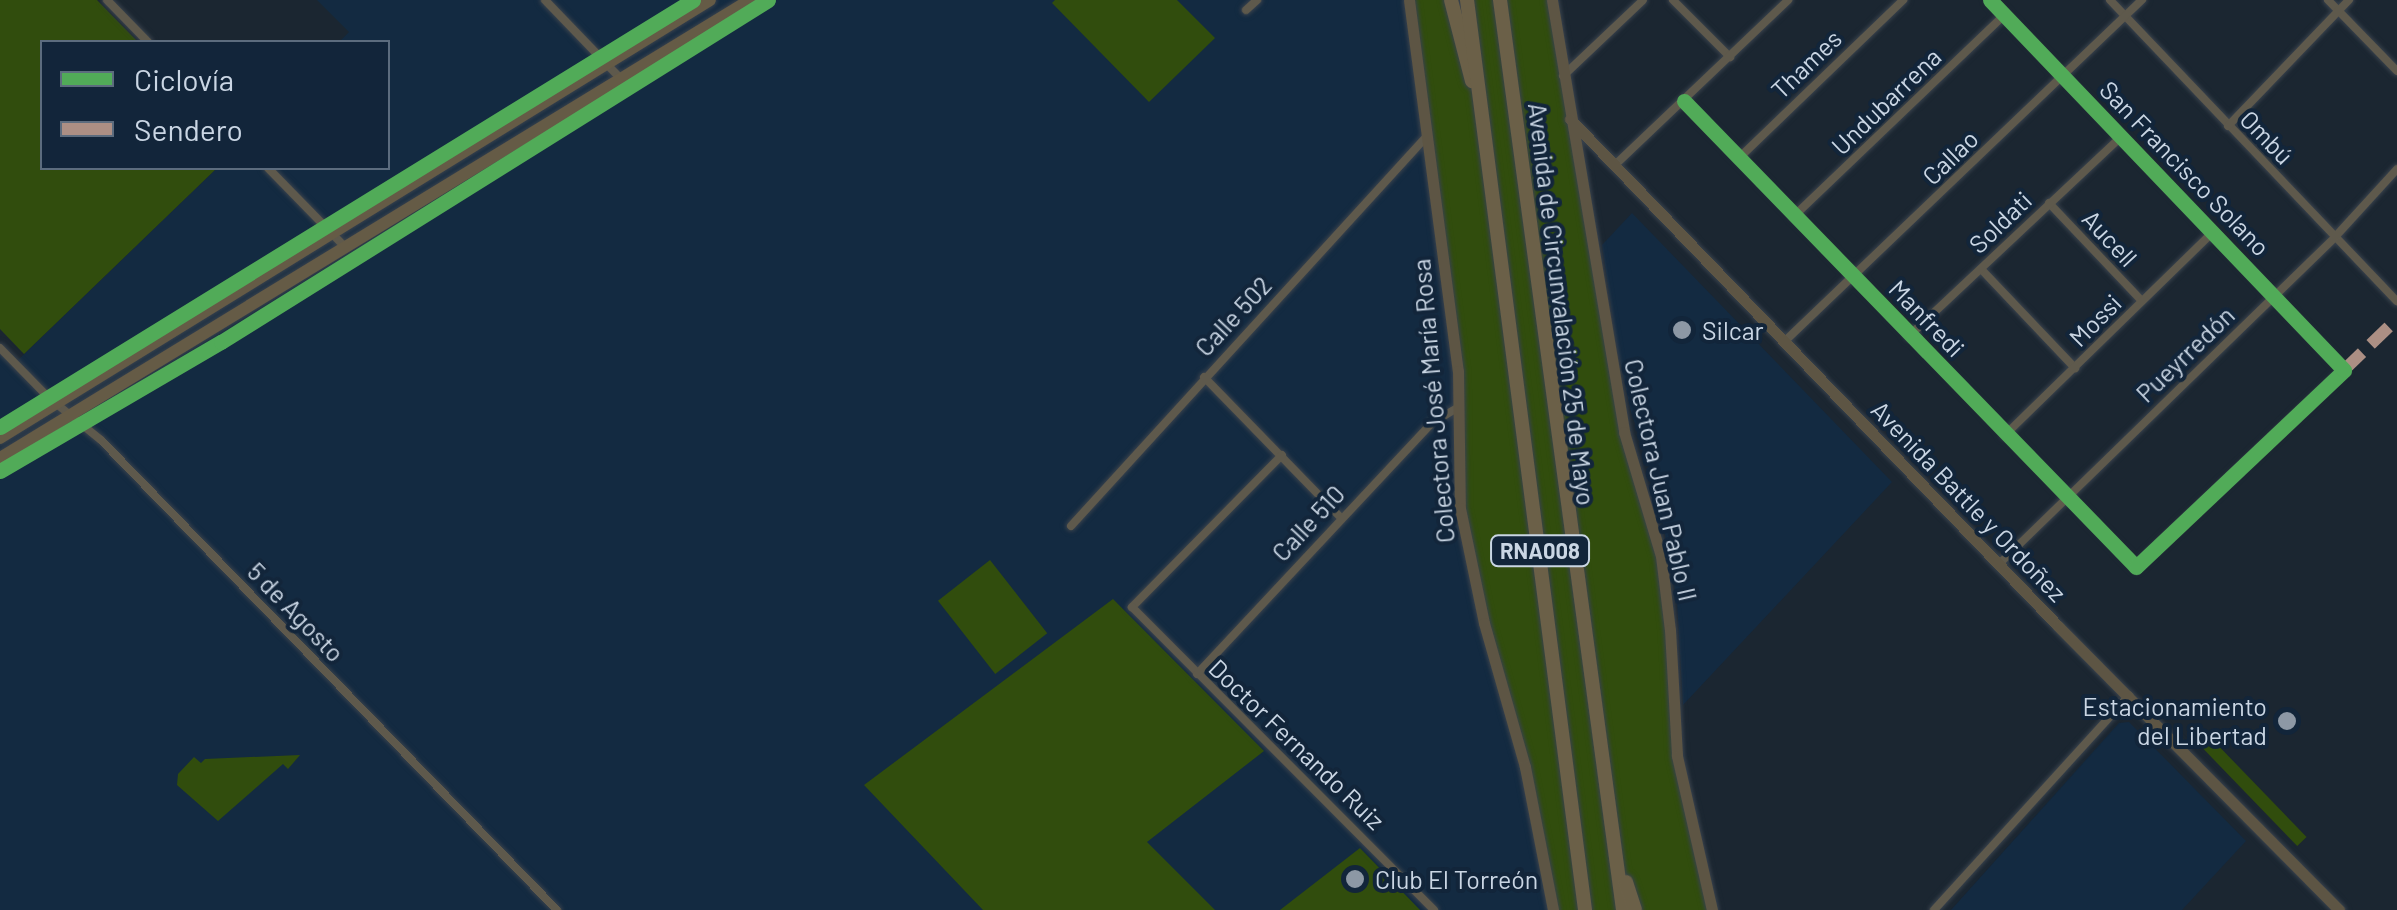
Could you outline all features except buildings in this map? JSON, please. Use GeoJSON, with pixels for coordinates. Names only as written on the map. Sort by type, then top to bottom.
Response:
{"type":"FeatureCollection","features":[{"type":"Feature","properties":{"kind":"highway"},"geometry":{"type":"LineString","coordinates":[[1450,0],[1461,52],[1480,104]]}},
{"type":"Feature","properties":{"kind":"highway","name":"Avenida de Circunvalación 25 de Mayo"},"geometry":{"type":"LineString","coordinates":[[1467,0],[1586,910]]}},
{"type":"Feature","properties":{"kind":"highway","name":"Avenida de Circunvalación 25 de Mayo"},"geometry":{"type":"LineString","coordinates":[[1501,0],[1577,592],[1623,910]]}},
{"type":"Feature","properties":{"kind":"highway"},"geometry":{"type":"LineString","coordinates":[[1617,856],[1634,910]]}},
{"type":"Feature","properties":{"kind":"main road"},"geometry":{"type":"LineString","coordinates":[[0,438],[710,0]]}},
{"type":"Feature","properties":{"kind":"main road"},"geometry":{"type":"LineString","coordinates":[[0,458],[750,0]]}},
{"type":"Feature","properties":{"kind":"main road","name":"Colectora José María Rosa"},"geometry":{"type":"LineString","coordinates":[[1409,0],[1458,371],[1460,508],[1484,623],[1525,767],[1554,910]]}},
{"type":"Feature","properties":{"kind":"main road","name":"Colectora Juan Pablo II"},"geometry":{"type":"LineString","coordinates":[[1552,0],[1624,432],[1660,556],[1670,630],[1676,756],[1712,910]]}},
{"type":"Feature","properties":{"kind":"main road","name":"Avenida Battle y Ordoñez"},"geometry":{"type":"LineString","coordinates":[[1570,119],[1998,565],[2339,910]]}},
{"type":"Feature","properties":{"kind":"street"},"geometry":{"type":"LineString","coordinates":[[107,0],[146,40]]}},
{"type":"Feature","properties":{"kind":"street"},"geometry":{"type":"LineString","coordinates":[[545,0],[622,79]]}},
{"type":"Feature","properties":{"kind":"street"},"geometry":{"type":"LineString","coordinates":[[1246,10],[1256,0]]}},
{"type":"Feature","properties":{"kind":"street"},"geometry":{"type":"LineString","coordinates":[[1562,76],[1644,0]]}},
{"type":"Feature","properties":{"kind":"street"},"geometry":{"type":"LineString","coordinates":[[1673,0],[1730,57]]}},
{"type":"Feature","properties":{"kind":"street"},"geometry":{"type":"LineString","coordinates":[[1616,164],[1788,0]]}},
{"type":"Feature","properties":{"kind":"street","name":"Thames"},"geometry":{"type":"LineString","coordinates":[[1739,158],[1902,0]]}},
{"type":"Feature","properties":{"kind":"street","name":"San Francisco Solano"},"geometry":{"type":"LineString","coordinates":[[1990,0],[2344,370],[2136,566]]}},
{"type":"Feature","properties":{"kind":"street","name":"Ombú"},"geometry":{"type":"LineString","coordinates":[[2110,0],[2397,301]]}},
{"type":"Feature","properties":{"kind":"street","name":"Callao"},"geometry":{"type":"LineString","coordinates":[[1785,341],[2142,0]]}},
{"type":"Feature","properties":{"kind":"street"},"geometry":{"type":"LineString","coordinates":[[2328,0],[2397,71]]}},
{"type":"Feature","properties":{"kind":"street"},"geometry":{"type":"LineString","coordinates":[[2228,126],[2349,0]]}},
{"type":"Feature","properties":{"kind":"street","name":"Undubarrena"},"geometry":{"type":"LineString","coordinates":[[1794,216],[2004,15]]}},
{"type":"Feature","properties":{"kind":"street","name":"Manfredi"},"geometry":{"type":"LineString","coordinates":[[1684,101],[2004,435],[2136,566]]}},
{"type":"Feature","properties":{"kind":"street","name":"Calle 502"},"geometry":{"type":"LineString","coordinates":[[1071,526],[1204,376],[1428,136]]}},
{"type":"Feature","properties":{"kind":"street","name":"Soldati"},"geometry":{"type":"LineString","coordinates":[[1909,336],[2120,138]]}},
{"type":"Feature","properties":{"kind":"street","name":"Pueyrredón"},"geometry":{"type":"LineString","coordinates":[[1998,565],[2335,237],[2397,169]]}},
{"type":"Feature","properties":{"kind":"street"},"geometry":{"type":"LineString","coordinates":[[270,170],[345,248]]}},
{"type":"Feature","properties":{"kind":"street","name":"Aucell"},"geometry":{"type":"LineString","coordinates":[[2049,203],[2142,301]]}},
{"type":"Feature","properties":{"kind":"street","name":"Mossi"},"geometry":{"type":"LineString","coordinates":[[2004,435],[2212,233]]}},
{"type":"Feature","properties":{"kind":"street"},"geometry":{"type":"LineString","coordinates":[[1981,269],[2075,368]]}},
{"type":"Feature","properties":{"kind":"street","name":"5 de Agosto"},"geometry":{"type":"LineString","coordinates":[[0,348],[56,404],[102,440],[557,910]]}},
{"type":"Feature","properties":{"kind":"street"},"geometry":{"type":"LineString","coordinates":[[1204,376],[1340,517]]}},
{"type":"Feature","properties":{"kind":"street","name":"Calle 510"},"geometry":{"type":"LineString","coordinates":[[1196,674],[1432,423],[1457,408]]}},
{"type":"Feature","properties":{"kind":"street","name":"Doctor Fernando Ruiz"},"geometry":{"type":"LineString","coordinates":[[1282,455],[1132,607],[1434,910]]}},
{"type":"Feature","properties":{"kind":"street"},"geometry":{"type":"LineString","coordinates":[[1934,910],[2129,696]]}},
{"type":"Feature","properties":{"kind":"shaded area"},"geometry":{"type":"Polygon","coordinates":[[[317,0],[1409,0],[1500,680],[1553,910],[0,910],[0,348],[15,363],[215,170],[390,170],[390,40],[341,40],[349,32],[317,0]]]}},
{"type":"Feature","properties":{"kind":"shaded area","name":"Silcar"},"geometry":{"type":"Polygon","coordinates":[[[1632,213],[1892,482],[1683,705],[1677,601],[1655,481],[1631,412],[1617,348],[1602,245],[1632,213]]]}},
{"type":"Feature","properties":{"kind":"shaded area"},"geometry":{"type":"Polygon","coordinates":[[[2129,722],[2246,841],[2182,910],[1951,910],[2119,723],[2129,722]]]}},
{"type":"Feature","properties":{"kind":"green space"},"geometry":{"type":"Polygon","coordinates":[[[0,0],[97,0],[136,40],[40,40],[40,170],[215,170],[24,354],[0,329],[0,0]]]}},
{"type":"Feature","properties":{"kind":"green space"},"geometry":{"type":"Polygon","coordinates":[[[1177,0],[1215,38],[1149,102],[1052,3],[1177,0]]]}},
{"type":"Feature","properties":{"kind":"green space"},"geometry":{"type":"Polygon","coordinates":[[[1409,0],[1552,0],[1624,431],[1661,556],[1677,756],[1712,910],[1553,910],[1460,508],[1458,371],[1409,0]]]}},
{"type":"Feature","properties":{"kind":"green space"},"geometry":{"type":"Polygon","coordinates":[[[990,560],[1047,633],[995,674],[938,601],[990,560]]]}},
{"type":"Feature","properties":{"kind":"green space"},"geometry":{"type":"Polygon","coordinates":[[[1113,599],[1264,751],[1147,842],[1215,910],[983,910],[864,785],[1113,599]]]}},
{"type":"Feature","properties":{"kind":"green space"},"geometry":{"type":"Polygon","coordinates":[[[2210,737],[2307,837],[2297,846],[2201,746],[2210,737]]]}},
{"type":"Feature","properties":{"kind":"green space"},"geometry":{"type":"Polygon","coordinates":[[[300,755],[288,769],[283,764],[218,821],[177,785],[178,774],[194,757],[201,763],[205,759],[300,755]]]}},
{"type":"Feature","properties":{"kind":"green space","name":"Club El Torreón"},"geometry":{"type":"Polygon","coordinates":[[[1360,848],[1420,910],[1280,910],[1360,848]]]}},
{"type":"Feature","properties":{"kind":"marked path"},"geometry":{"type":"LineString","coordinates":[[2344,370],[2397,319]]}},
{"type":"Feature","properties":{"kind":"cycle path"},"geometry":{"type":"LineString","coordinates":[[0,427],[693,0]]}},
{"type":"Feature","properties":{"kind":"cycle path"},"geometry":{"type":"LineString","coordinates":[[0,471],[221,342],[768,0]]}},
{"type":"Feature","properties":{"kind":"cycle path"},"geometry":{"type":"LineString","coordinates":[[1684,101],[2136,567],[2344,370],[1990,0]]}},
{"type":"Feature","properties":{"kind":"place","name":"Silcar"},"geometry":{"type":"Point","coordinates":[1682,330]}},
{"type":"Feature","properties":{"kind":"place","name":"Estacionamiento del Libertad"},"geometry":{"type":"Point","coordinates":[2287,721]}},
{"type":"Feature","properties":{"kind":"place","name":"Club El Torreón"},"geometry":{"type":"Point","coordinates":[1355,879]}}]}
